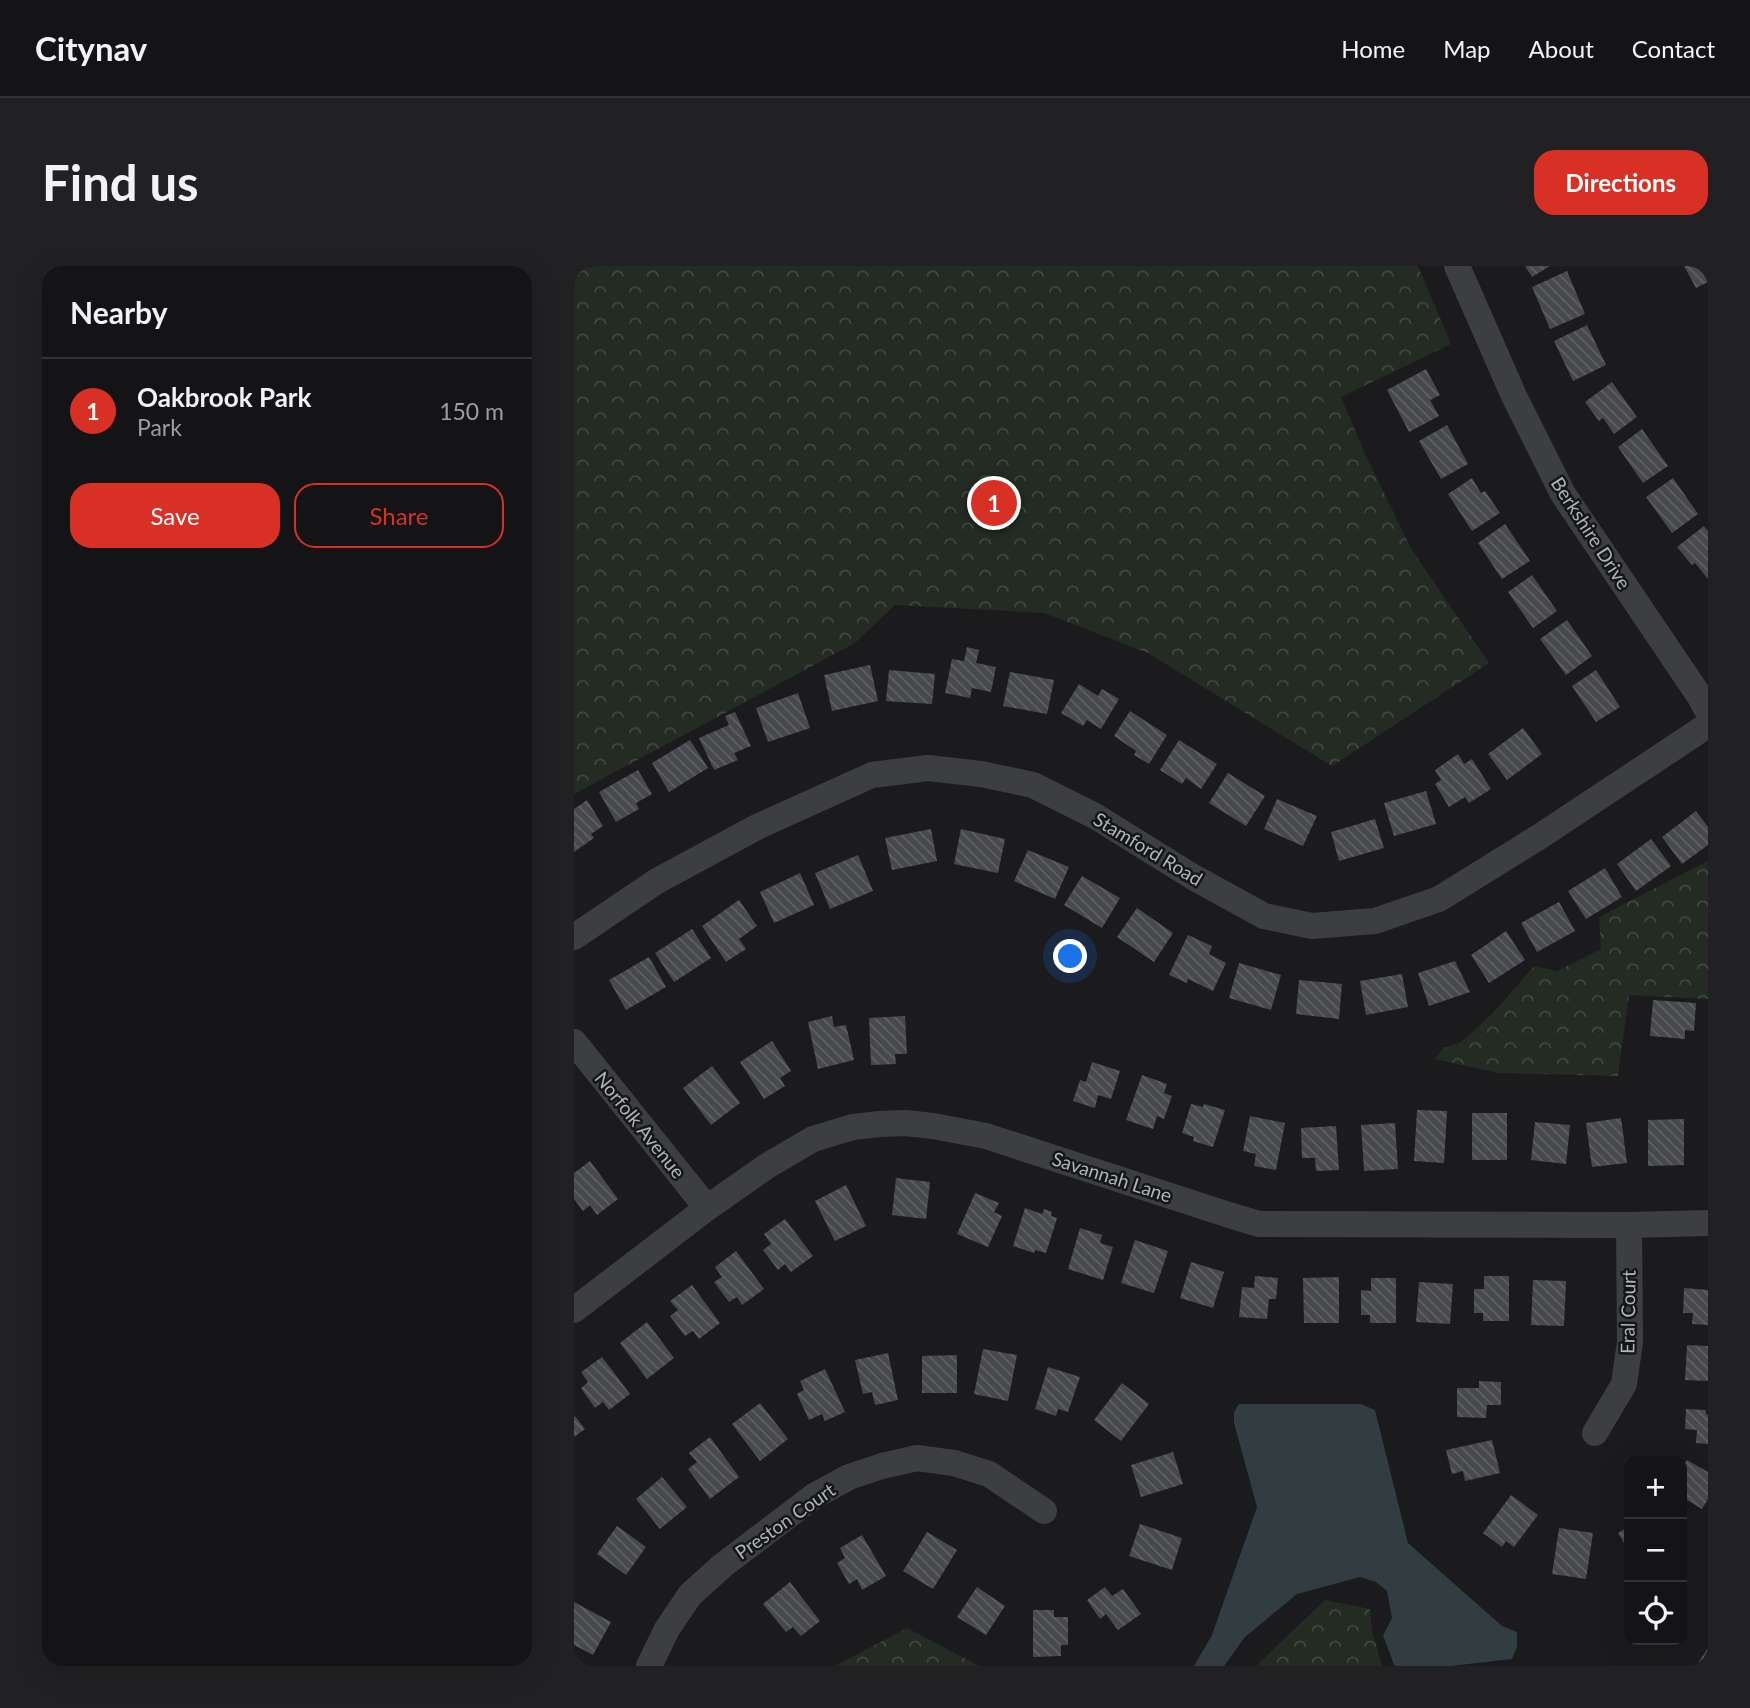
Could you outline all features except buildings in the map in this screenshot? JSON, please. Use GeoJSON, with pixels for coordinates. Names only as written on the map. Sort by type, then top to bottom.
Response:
{"type":"FeatureCollection","features":[{"type":"Feature","properties":{"kind":"street","name":"Berkshire Drive"},"geometry":{"type":"LineString","coordinates":[[1457,266],[1514,396],[1563,494],[1708,712]]}},
{"type":"Feature","properties":{"kind":"street","name":"Stamford Road"},"geometry":{"type":"LineString","coordinates":[[574,937],[657,881],[759,826],[872,775],[928,768],[981,774],[1033,785],[1095,816],[1193,877],[1264,916],[1312,926],[1375,921],[1439,899],[1539,837],[1708,725]]}},
{"type":"Feature","properties":{"kind":"street","name":"Norfolk Avenue"},"geometry":{"type":"LineString","coordinates":[[574,1042],[707,1208]]}},
{"type":"Feature","properties":{"kind":"street","name":"Savannah Lane"},"geometry":{"type":"LineString","coordinates":[[574,1310],[707,1208],[767,1166],[813,1139],[853,1127],[880,1124],[933,1126],[986,1136],[1259,1224],[1708,1223]]}},
{"type":"Feature","properties":{"kind":"street","name":"Eral Court"},"geometry":{"type":"LineString","coordinates":[[1595,1433],[1624,1384],[1630,1342],[1629,1225]]}},
{"type":"Feature","properties":{"kind":"street","name":"Preston Court"},"geometry":{"type":"LineString","coordinates":[[649,1666],[667,1629],[690,1595],[722,1566],[814,1496],[849,1477],[917,1458],[954,1463],[989,1474],[1044,1511]]}},
{"type":"Feature","properties":{"kind":"green space"},"geometry":{"type":"Polygon","coordinates":[[[574,266],[1418,266],[1451,344],[1341,397],[1366,456],[1412,550],[1489,663],[1332,766],[1148,653],[1044,613],[895,605],[855,643],[574,794],[574,266]]]}},
{"type":"Feature","properties":{"kind":"green space"},"geometry":{"type":"Polygon","coordinates":[[[1708,861],[1708,999],[1629,995],[1618,1076],[1498,1073],[1435,1059],[1443,1048],[1461,1042],[1492,1014],[1534,966],[1557,971],[1601,949],[1599,917],[1708,861]]]}},
{"type":"Feature","properties":{"kind":"green space"},"geometry":{"type":"Polygon","coordinates":[[[1325,1600],[1370,1609],[1372,1630],[1382,1666],[1256,1666],[1325,1600]]]}},
{"type":"Feature","properties":{"kind":"green space"},"geometry":{"type":"Polygon","coordinates":[[[907,1628],[979,1666],[835,1666],[907,1628]]]}},
{"type":"Feature","properties":{"kind":"shaded area"},"geometry":{"type":"Polygon","coordinates":[[[1239,1404],[1361,1404],[1375,1410],[1408,1543],[1502,1626],[1517,1632],[1517,1647],[1512,1659],[1451,1666],[1394,1665],[1383,1635],[1392,1618],[1387,1591],[1376,1582],[1360,1577],[1297,1594],[1245,1637],[1224,1666],[1194,1666],[1212,1635],[1257,1507],[1234,1423],[1234,1412],[1239,1404]]]}},
{"type":"Feature","properties":{"kind":"place","name":"Oakbrook Park"},"geometry":{"type":"Point","coordinates":[994,503]}}]}
